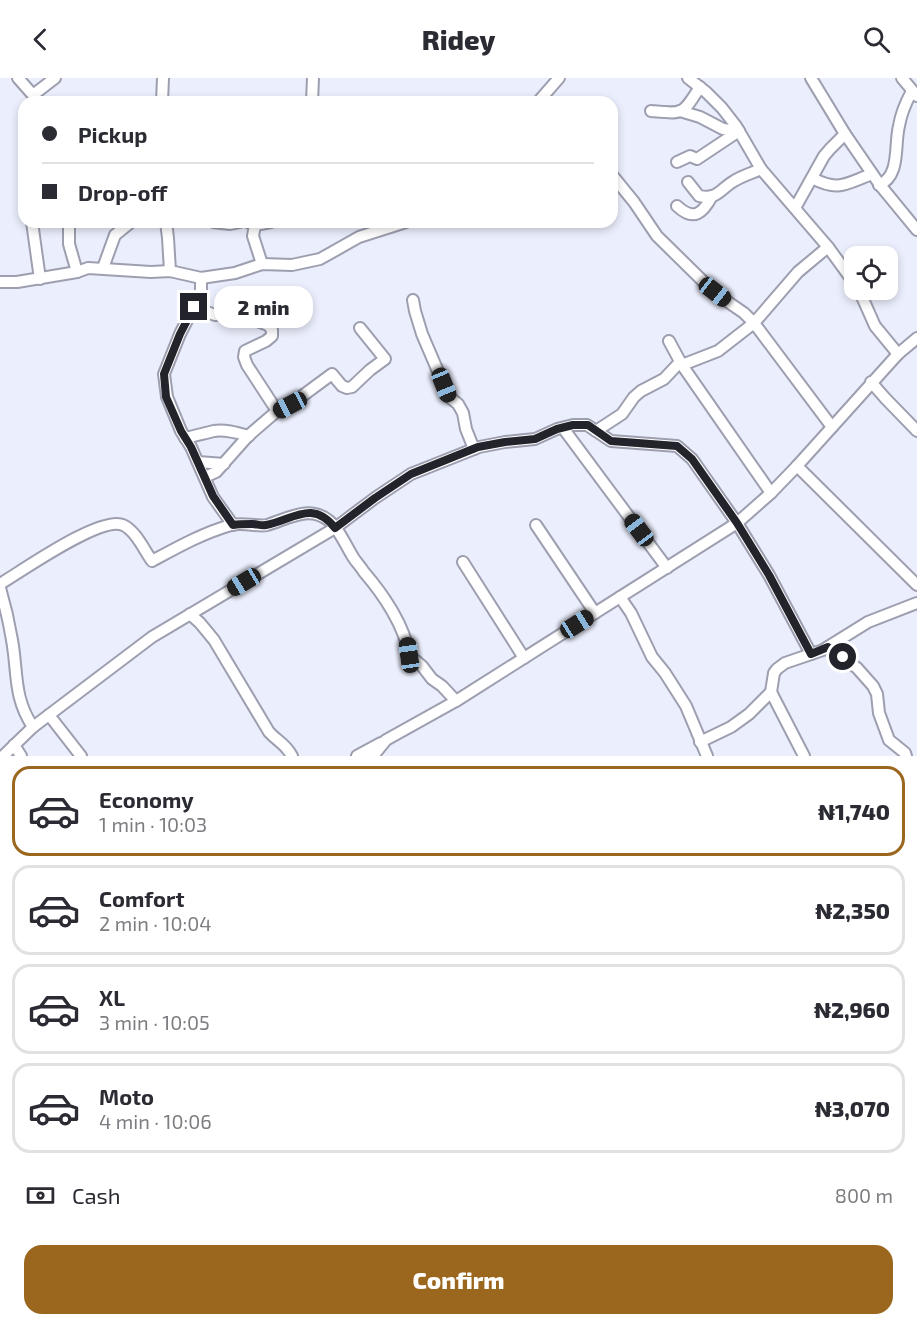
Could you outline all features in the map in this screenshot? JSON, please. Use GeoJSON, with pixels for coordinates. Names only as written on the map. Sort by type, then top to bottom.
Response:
{"type":"FeatureCollection","features":[{"type":"Feature","properties":{"kind":"street"},"geometry":{"type":"LineString","coordinates":[[18,78],[33,94],[55,78]]}},
{"type":"Feature","properties":{"kind":"street"},"geometry":{"type":"LineString","coordinates":[[162,96],[163,78]]}},
{"type":"Feature","properties":{"kind":"street"},"geometry":{"type":"LineString","coordinates":[[312,96],[313,78]]}},
{"type":"Feature","properties":{"kind":"street"},"geometry":{"type":"LineString","coordinates":[[543,96],[559,78]]}},
{"type":"Feature","properties":{"kind":"street"},"geometry":{"type":"LineString","coordinates":[[688,78],[722,108],[739,131],[761,169],[844,269]]}},
{"type":"Feature","properties":{"kind":"street"},"geometry":{"type":"LineString","coordinates":[[811,78],[879,185],[917,230]]}},
{"type":"Feature","properties":{"kind":"street"},"geometry":{"type":"LineString","coordinates":[[879,185],[891,176],[904,105],[915,94],[902,78]]}},
{"type":"Feature","properties":{"kind":"street"},"geometry":{"type":"LineString","coordinates":[[651,111],[675,113],[687,108],[700,87]]}},
{"type":"Feature","properties":{"kind":"street"},"geometry":{"type":"LineString","coordinates":[[680,111],[700,117],[723,129],[739,131]]}},
{"type":"Feature","properties":{"kind":"street"},"geometry":{"type":"LineString","coordinates":[[677,162],[690,156],[697,159],[739,131]]}},
{"type":"Feature","properties":{"kind":"street"},"geometry":{"type":"LineString","coordinates":[[795,208],[830,149],[845,134]]}},
{"type":"Feature","properties":{"kind":"street"},"geometry":{"type":"LineString","coordinates":[[688,182],[699,196],[706,198],[717,195],[730,183],[761,169]]}},
{"type":"Feature","properties":{"kind":"street"},"geometry":{"type":"LineString","coordinates":[[812,178],[823,184],[841,186],[872,174]]}},
{"type":"Feature","properties":{"kind":"street"},"geometry":{"type":"LineString","coordinates":[[618,182],[657,236],[715,292],[754,323],[832,427]]}},
{"type":"Feature","properties":{"kind":"street"},"geometry":{"type":"LineString","coordinates":[[677,206],[683,211],[694,214],[703,211],[712,196]]}},
{"type":"Feature","properties":{"kind":"street"},"geometry":{"type":"LineString","coordinates":[[33,228],[40,279]]}},
{"type":"Feature","properties":{"kind":"street"},"geometry":{"type":"LineString","coordinates":[[69,228],[69,244],[77,272]]}},
{"type":"Feature","properties":{"kind":"street"},"geometry":{"type":"LineString","coordinates":[[103,268],[116,235],[124,228]]}},
{"type":"Feature","properties":{"kind":"street"},"geometry":{"type":"LineString","coordinates":[[167,228],[170,271]]}},
{"type":"Feature","properties":{"kind":"street"},"geometry":{"type":"LineString","coordinates":[[252,228],[262,264]]}},
{"type":"Feature","properties":{"kind":"street"},"geometry":{"type":"LineString","coordinates":[[0,282],[40,279],[88,268],[170,271],[201,278],[235,273],[262,264],[292,265],[320,259],[359,237],[387,228]]}},
{"type":"Feature","properties":{"kind":"street"},"geometry":{"type":"LineString","coordinates":[[596,431],[622,414],[641,391],[664,379],[681,363],[718,351],[754,323],[798,272],[828,247]]}},
{"type":"Feature","properties":{"kind":"street"},"geometry":{"type":"LineString","coordinates":[[201,278],[201,293],[180,334],[164,374],[166,397],[213,496],[233,525]]}},
{"type":"Feature","properties":{"kind":"street"},"geometry":{"type":"LineString","coordinates":[[413,300],[422,334],[449,398],[458,405],[463,413],[466,429],[474,449]]}},
{"type":"Feature","properties":{"kind":"street"},"geometry":{"type":"LineString","coordinates":[[863,300],[875,326],[898,354]]}},
{"type":"Feature","properties":{"kind":"street"},"geometry":{"type":"LineString","coordinates":[[194,307],[214,315],[236,313],[268,325],[272,330],[272,336],[245,351],[244,357],[277,411]]}},
{"type":"Feature","properties":{"kind":"street"},"geometry":{"type":"LineString","coordinates":[[204,477],[216,472],[249,436],[277,411],[290,405],[332,374],[342,386],[352,387],[385,359],[360,328]]}},
{"type":"Feature","properties":{"kind":"street"},"geometry":{"type":"LineString","coordinates":[[357,756],[456,701],[737,523],[771,494],[871,382],[917,338]]}},
{"type":"Feature","properties":{"kind":"street"},"geometry":{"type":"LineString","coordinates":[[669,341],[681,363],[771,494]]}},
{"type":"Feature","properties":{"kind":"street"},"geometry":{"type":"LineString","coordinates":[[871,382],[917,431]]}},
{"type":"Feature","properties":{"kind":"street"},"geometry":{"type":"LineString","coordinates":[[3,756],[33,727],[152,637],[335,528],[411,474],[474,449],[505,442],[535,439],[573,425],[588,425],[611,441],[677,446],[692,459],[737,523],[769,575],[811,654]]}},
{"type":"Feature","properties":{"kind":"street"},"geometry":{"type":"LineString","coordinates":[[563,428],[667,568]]}},
{"type":"Feature","properties":{"kind":"street"},"geometry":{"type":"LineString","coordinates":[[185,438],[216,430],[249,436]]}},
{"type":"Feature","properties":{"kind":"street"},"geometry":{"type":"LineString","coordinates":[[198,462],[224,464]]}},
{"type":"Feature","properties":{"kind":"street"},"geometry":{"type":"LineString","coordinates":[[797,466],[917,585]]}},
{"type":"Feature","properties":{"kind":"street"},"geometry":{"type":"LineString","coordinates":[[33,727],[24,713],[19,693],[13,642],[0,586],[76,537],[107,525],[121,524],[130,530],[152,561],[189,541],[233,525],[264,526],[302,513],[315,513],[329,520],[354,559],[389,606],[407,642],[409,655],[456,701]]}},
{"type":"Feature","properties":{"kind":"street"},"geometry":{"type":"LineString","coordinates":[[536,525],[595,613]]}},
{"type":"Feature","properties":{"kind":"street"},"geometry":{"type":"LineString","coordinates":[[463,561],[524,658]]}},
{"type":"Feature","properties":{"kind":"street"},"geometry":{"type":"LineString","coordinates":[[620,597],[652,657],[686,706],[707,756]]}},
{"type":"Feature","properties":{"kind":"street"},"geometry":{"type":"LineString","coordinates":[[700,742],[731,727],[749,714],[771,692],[774,673],[785,663],[828,647],[868,622],[917,603]]}},
{"type":"Feature","properties":{"kind":"street"},"geometry":{"type":"LineString","coordinates":[[190,614],[214,640],[269,732],[275,739],[284,743],[292,756]]}},
{"type":"Feature","properties":{"kind":"street"},"geometry":{"type":"LineString","coordinates":[[828,647],[857,668],[873,686],[877,694],[882,723],[889,740],[906,756]]}},
{"type":"Feature","properties":{"kind":"street"},"geometry":{"type":"LineString","coordinates":[[771,692],[804,756]]}},
{"type":"Feature","properties":{"kind":"street"},"geometry":{"type":"LineString","coordinates":[[49,715],[81,756]]}},
{"type":"Feature","properties":{"kind":"street"},"geometry":{"type":"LineString","coordinates":[[374,756],[386,740]]}},
{"type":"Feature","properties":{"kind":"street"},"geometry":{"type":"LineString","coordinates":[[14,745],[21,756]]}},
{"type":"Feature","properties":{"kind":"route"},"geometry":{"type":"LineString","coordinates":[[194,307],[164,374],[166,397],[213,496],[233,525],[264,526],[302,513],[315,513],[329,520],[335,528],[411,474],[432,465],[478,447],[535,439],[557,429],[573,425],[588,425],[611,441],[677,446],[692,459],[737,523],[769,575],[811,654],[828,647],[843,657]]}}]}
